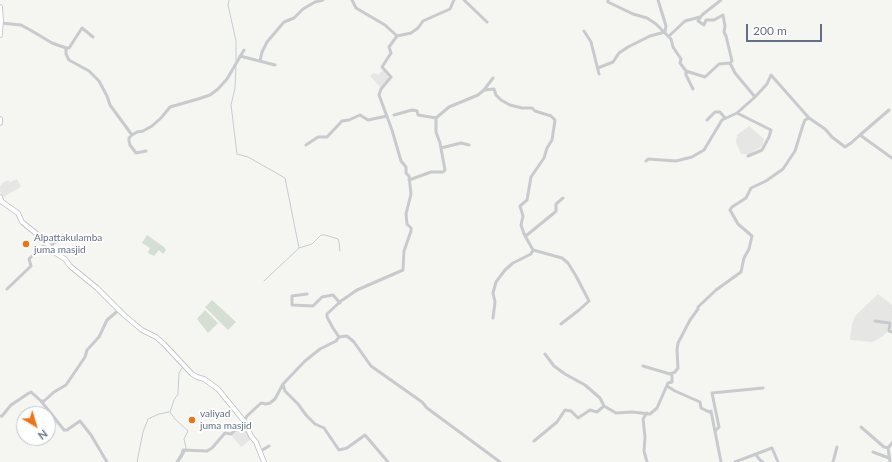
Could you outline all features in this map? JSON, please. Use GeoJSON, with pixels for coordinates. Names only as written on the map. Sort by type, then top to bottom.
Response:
{"type":"FeatureCollection","features":[{"type":"Feature","properties":{"kind":"street"},"geometry":{"type":"LineString","coordinates":[[260,61],[262,52],[267,42],[284,22],[294,18],[303,9],[315,2],[323,0]]}},
{"type":"Feature","properties":{"kind":"street"},"geometry":{"type":"LineString","coordinates":[[352,0],[356,8],[385,25],[397,36]]}},
{"type":"Feature","properties":{"kind":"street"},"geometry":{"type":"LineString","coordinates":[[339,337],[327,317],[328,314],[340,302],[361,287],[403,270],[404,251],[411,231],[406,219],[411,194],[409,176],[406,173],[406,167],[399,157],[388,116],[379,95],[381,89],[391,77],[382,67],[391,53],[389,47],[397,36],[411,33],[418,28],[423,21],[450,9],[454,0]]}},
{"type":"Feature","properties":{"kind":"street"},"geometry":{"type":"LineString","coordinates":[[464,0],[487,22]]}},
{"type":"Feature","properties":{"kind":"street"},"geometry":{"type":"LineString","coordinates":[[608,0],[608,2],[632,14],[647,18],[672,39],[672,47],[681,59],[680,63],[686,71],[686,75],[693,89]]}},
{"type":"Feature","properties":{"kind":"street"},"geometry":{"type":"LineString","coordinates":[[658,0],[666,26],[665,32]]}},
{"type":"Feature","properties":{"kind":"street"},"geometry":{"type":"LineString","coordinates":[[669,36],[686,22],[700,18],[721,0]]}},
{"type":"Feature","properties":{"kind":"street"},"geometry":{"type":"LineString","coordinates":[[0,7],[0,35]]}},
{"type":"Feature","properties":{"kind":"street"},"geometry":{"type":"LineString","coordinates":[[700,18],[698,21],[704,25],[706,20],[714,20],[723,15],[725,26],[724,32],[732,61],[730,63],[735,73],[754,97]]}},
{"type":"Feature","properties":{"kind":"street"},"geometry":{"type":"LineString","coordinates":[[1,23],[21,25],[52,43],[66,48],[69,48],[82,28],[93,37]]}},
{"type":"Feature","properties":{"kind":"street"},"geometry":{"type":"LineString","coordinates":[[584,31],[591,42],[599,74]]}},
{"type":"Feature","properties":{"kind":"street"},"geometry":{"type":"LineString","coordinates":[[598,68],[613,62],[619,53],[628,47],[650,36],[665,32]]}},
{"type":"Feature","properties":{"kind":"street"},"geometry":{"type":"LineString","coordinates":[[66,48],[66,54],[69,60],[89,71],[99,81],[107,96],[110,106],[132,135]]}},
{"type":"Feature","properties":{"kind":"street"},"geometry":{"type":"LineString","coordinates":[[146,151],[136,153],[130,145],[129,138],[132,135],[152,126],[161,118],[170,106],[210,95],[218,89],[227,79],[244,50]]}},
{"type":"Feature","properties":{"kind":"street"},"geometry":{"type":"LineString","coordinates":[[240,56],[275,65]]}},
{"type":"Feature","properties":{"kind":"street"},"geometry":{"type":"LineString","coordinates":[[686,71],[705,77],[719,64],[730,63]]}},
{"type":"Feature","properties":{"kind":"street"},"geometry":{"type":"LineString","coordinates":[[646,161],[648,159],[676,161],[692,158],[704,150],[714,131],[722,120],[737,112],[754,97],[766,84],[771,75],[809,118],[825,129],[832,137],[846,147],[889,110]]}},
{"type":"Feature","properties":{"kind":"street"},"geometry":{"type":"LineString","coordinates":[[394,115],[412,110],[417,111],[418,115],[436,118],[449,107],[478,95],[493,78]]}},
{"type":"Feature","properties":{"kind":"street"},"geometry":{"type":"LineString","coordinates":[[483,91],[494,89],[496,95],[510,105],[522,108],[532,108],[535,111],[551,116],[555,120],[552,140],[544,158],[531,177],[527,200],[520,206],[523,216],[521,225],[533,250],[562,258],[568,263],[589,301],[561,324]]}},
{"type":"Feature","properties":{"kind":"street"},"geometry":{"type":"LineString","coordinates":[[707,120],[714,112],[720,112],[725,118]]}},
{"type":"Feature","properties":{"kind":"street"},"geometry":{"type":"LineString","coordinates":[[737,112],[771,130],[762,150],[748,156]]}},
{"type":"Feature","properties":{"kind":"street"},"geometry":{"type":"LineString","coordinates":[[306,145],[318,137],[327,137],[342,121],[349,120],[360,115],[368,120],[388,116]]}},
{"type":"Feature","properties":{"kind":"street"},"geometry":{"type":"LineString","coordinates":[[409,180],[431,172],[444,172],[445,170],[436,132],[436,118]]}},
{"type":"Feature","properties":{"kind":"street"},"geometry":{"type":"LineString","coordinates":[[643,366],[661,372],[672,373],[678,368],[678,343],[690,320],[698,307],[716,290],[741,272],[744,258],[749,249],[752,236],[738,224],[730,210],[746,198],[751,188],[766,181],[783,169],[794,151],[802,125],[805,120],[809,118]]}},
{"type":"Feature","properties":{"kind":"street"},"geometry":{"type":"LineString","coordinates":[[860,135],[892,158]]}},
{"type":"Feature","properties":{"kind":"street"},"geometry":{"type":"LineString","coordinates":[[441,148],[461,143],[470,145]]}},
{"type":"Feature","properties":{"kind":"street"},"geometry":{"type":"LineString","coordinates":[[0,198],[2,202],[18,213],[22,222],[48,245],[52,251],[65,258],[81,276],[97,288],[107,299],[120,309],[124,315],[142,330],[156,337],[192,374],[204,379],[218,389],[244,421],[251,436],[256,442],[264,462]]}},
{"type":"Feature","properties":{"kind":"street"},"geometry":{"type":"LineString","coordinates":[[524,234],[527,235],[554,214],[556,211],[556,204],[563,198]]}},
{"type":"Feature","properties":{"kind":"street"},"geometry":{"type":"LineString","coordinates":[[7,289],[31,266],[29,259],[36,252],[48,245],[54,244],[62,234]]}},
{"type":"Feature","properties":{"kind":"street"},"geometry":{"type":"LineString","coordinates":[[493,318],[495,302],[493,293],[496,282],[505,270],[513,263],[531,254],[533,250]]}},
{"type":"Feature","properties":{"kind":"street"},"geometry":{"type":"LineString","coordinates":[[307,294],[292,296],[292,305],[313,306],[320,298],[333,295],[340,302]]}},
{"type":"Feature","properties":{"kind":"street"},"geometry":{"type":"LineString","coordinates":[[41,401],[44,401],[54,392],[66,385],[85,357],[87,350],[99,337],[107,320],[120,309]]}},
{"type":"Feature","properties":{"kind":"street"},"geometry":{"type":"LineString","coordinates":[[875,321],[890,323],[890,331],[892,332]]}},
{"type":"Feature","properties":{"kind":"street"},"geometry":{"type":"LineString","coordinates":[[177,462],[183,450],[207,451],[212,448],[225,433],[231,434],[261,403],[270,403],[275,399],[282,385],[305,361],[320,349],[336,341],[339,337],[347,336],[354,342],[371,366],[384,377],[422,402],[427,408],[500,462]]}},
{"type":"Feature","properties":{"kind":"street"},"geometry":{"type":"LineString","coordinates":[[545,354],[554,366],[585,385],[600,398],[604,406],[616,413],[621,411],[626,413],[632,412],[650,414],[657,408],[668,383],[672,382],[672,373]]}},
{"type":"Feature","properties":{"kind":"street"},"geometry":{"type":"LineString","coordinates":[[282,385],[285,391],[298,404],[306,415],[315,424],[324,428],[339,450],[347,448],[365,435],[388,462]]}},
{"type":"Feature","properties":{"kind":"street"},"geometry":{"type":"LineString","coordinates":[[667,386],[700,402],[702,408],[707,411],[711,411],[721,462]]}},
{"type":"Feature","properties":{"kind":"street"},"geometry":{"type":"LineString","coordinates":[[716,431],[719,427],[712,393],[763,388]]}},
{"type":"Feature","properties":{"kind":"street"},"geometry":{"type":"LineString","coordinates":[[0,416],[2,416],[11,405],[31,392],[41,401],[64,430],[67,430],[80,421],[85,426],[107,462]]}},
{"type":"Feature","properties":{"kind":"street"},"geometry":{"type":"LineString","coordinates":[[534,441],[557,422],[565,410],[571,411],[578,418],[590,410],[597,412],[604,406]]}},
{"type":"Feature","properties":{"kind":"street"},"geometry":{"type":"LineString","coordinates":[[647,413],[643,419],[645,437],[644,451],[647,460]]}},
{"type":"Feature","properties":{"kind":"street"},"geometry":{"type":"LineString","coordinates":[[861,427],[884,447],[888,448]]}},
{"type":"Feature","properties":{"kind":"street"},"geometry":{"type":"LineString","coordinates":[[890,461],[888,448],[892,443]]}},
{"type":"Feature","properties":{"kind":"street"},"geometry":{"type":"LineString","coordinates":[[259,452],[263,451],[269,446]]}},
{"type":"Feature","properties":{"kind":"street"},"geometry":{"type":"LineString","coordinates":[[833,462],[837,447]]}},
{"type":"Feature","properties":{"kind":"street"},"geometry":{"type":"LineString","coordinates":[[735,462],[772,448],[778,462]]}},
{"type":"Feature","properties":{"kind":"street"},"geometry":{"type":"LineString","coordinates":[[873,452],[890,461]]}},
{"type":"Feature","properties":{"kind":"street"},"geometry":{"type":"LineString","coordinates":[[756,455],[763,462]]}},
{"type":"Feature","properties":{"kind":"shaded area"},"geometry":{"type":"Polygon","coordinates":[[[383,70],[389,78],[380,87],[370,76],[374,73],[378,75],[383,70]]]}},
{"type":"Feature","properties":{"kind":"shaded area"},"geometry":{"type":"Polygon","coordinates":[[[749,126],[764,139],[762,146],[749,154],[741,154],[736,142],[737,135],[749,126]]]}},
{"type":"Feature","properties":{"kind":"shaded area"},"geometry":{"type":"Polygon","coordinates":[[[17,179],[21,187],[3,197],[0,191],[0,186],[2,183],[8,180],[10,182],[17,179]]]}},
{"type":"Feature","properties":{"kind":"shaded area"},"geometry":{"type":"Polygon","coordinates":[[[147,235],[164,247],[166,250],[163,254],[159,250],[154,256],[148,253],[150,248],[142,243],[147,235]]]}},
{"type":"Feature","properties":{"kind":"shaded area"},"geometry":{"type":"Polygon","coordinates":[[[878,294],[892,305],[892,328],[873,342],[850,340],[852,324],[855,316],[878,294]]]}},
{"type":"Feature","properties":{"kind":"shaded area"},"geometry":{"type":"Polygon","coordinates":[[[212,300],[236,322],[228,330],[205,307],[212,300]]]}},
{"type":"Feature","properties":{"kind":"shaded area"},"geometry":{"type":"Polygon","coordinates":[[[205,310],[218,323],[208,333],[197,319],[205,310]]]}},
{"type":"Feature","properties":{"kind":"shaded area"},"geometry":{"type":"Polygon","coordinates":[[[242,426],[252,438],[241,447],[231,435],[242,426]]]}},
{"type":"Feature","properties":{"kind":"waterway"},"geometry":{"type":"LineString","coordinates":[[229,0],[228,5],[236,41],[236,60]]}},
{"type":"Feature","properties":{"kind":"waterway"},"geometry":{"type":"LineString","coordinates":[[236,67],[235,88],[231,105],[237,154],[248,157],[285,178],[299,248]]}},
{"type":"Feature","properties":{"kind":"waterway"},"geometry":{"type":"LineString","coordinates":[[264,281],[299,248],[312,244],[321,235],[338,239],[340,251]]}},
{"type":"Feature","properties":{"kind":"waterway"},"geometry":{"type":"LineString","coordinates":[[179,462],[186,448],[184,439],[188,431],[170,412],[174,400],[178,394],[179,373],[182,368]]}},
{"type":"Feature","properties":{"kind":"waterway"},"geometry":{"type":"LineString","coordinates":[[137,462],[143,432],[148,419],[159,414],[169,412]]}},
{"type":"Feature","properties":{"kind":"place","name":"Alpattakulamba juma masjid"},"geometry":{"type":"Point","coordinates":[26,244]}},
{"type":"Feature","properties":{"kind":"place","name":"valiyad juma masjid"},"geometry":{"type":"Point","coordinates":[192,420]}}]}
